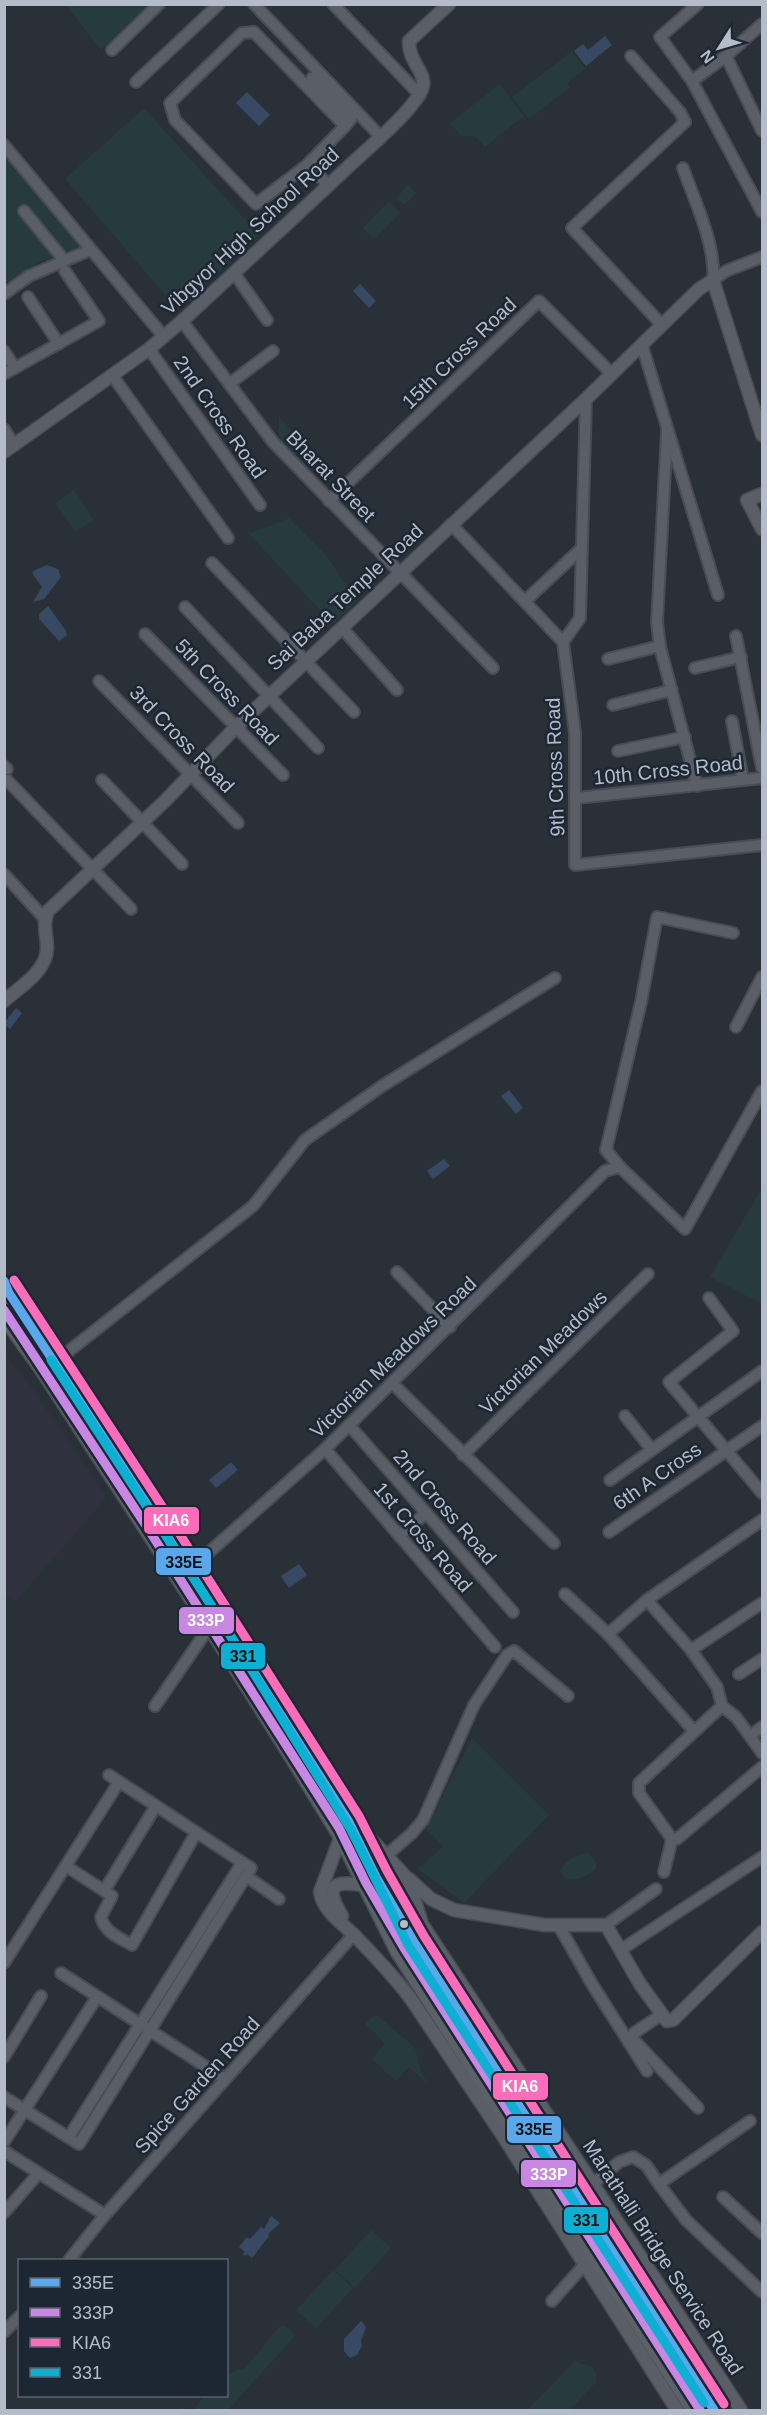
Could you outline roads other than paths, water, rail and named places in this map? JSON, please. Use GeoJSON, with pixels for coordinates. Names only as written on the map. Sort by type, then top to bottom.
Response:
{"type":"FeatureCollection","features":[{"type":"Feature","properties":{"kind":"main road"},"geometry":{"type":"LineString","coordinates":[[6,1287],[188,1571],[414,1942],[714,2410]]}},
{"type":"Feature","properties":{"kind":"main road"},"geometry":{"type":"LineString","coordinates":[[4,1316],[41,1367],[345,1829],[367,1886],[398,1951],[694,2410]]}},
{"type":"Feature","properties":{"kind":"street"},"geometry":{"type":"LineString","coordinates":[[112,50],[159,4]]}},
{"type":"Feature","properties":{"kind":"street"},"geometry":{"type":"LineString","coordinates":[[136,82],[219,4]]}},
{"type":"Feature","properties":{"kind":"street"},"geometry":{"type":"LineString","coordinates":[[254,4],[381,136]]}},
{"type":"Feature","properties":{"kind":"street"},"geometry":{"type":"LineString","coordinates":[[333,4],[420,95],[424,84],[422,74],[408,52],[409,41],[449,4]]}},
{"type":"Feature","properties":{"kind":"street"},"geometry":{"type":"LineString","coordinates":[[698,4],[660,38],[692,81],[762,212]]}},
{"type":"Feature","properties":{"kind":"street"},"geometry":{"type":"LineString","coordinates":[[692,81],[726,56],[762,24]]}},
{"type":"Feature","properties":{"kind":"street"},"geometry":{"type":"LineString","coordinates":[[256,204],[175,120],[170,103],[242,33],[254,32],[345,126]]}},
{"type":"Feature","properties":{"kind":"street"},"geometry":{"type":"LineString","coordinates":[[631,56],[680,112],[685,122],[573,228],[662,325]]}},
{"type":"Feature","properties":{"kind":"street"},"geometry":{"type":"LineString","coordinates":[[726,56],[762,131]]}},
{"type":"Feature","properties":{"kind":"street"},"geometry":{"type":"LineString","coordinates":[[216,171],[252,207],[307,165],[351,119],[312,78]]}},
{"type":"Feature","properties":{"kind":"street","name":"Vibgyor High School Road"},"geometry":{"type":"LineString","coordinates":[[9,448],[164,337],[381,136],[420,95]]}},
{"type":"Feature","properties":{"kind":"street"},"geometry":{"type":"LineString","coordinates":[[4,146],[164,337]]}},
{"type":"Feature","properties":{"kind":"street"},"geometry":{"type":"LineString","coordinates":[[307,165],[329,185]]}},
{"type":"Feature","properties":{"kind":"street"},"geometry":{"type":"LineString","coordinates":[[683,168],[711,251],[714,268],[713,280],[762,435]]}},
{"type":"Feature","properties":{"kind":"street"},"geometry":{"type":"LineString","coordinates":[[4,374],[99,321],[64,266],[24,211]]}},
{"type":"Feature","properties":{"kind":"street"},"geometry":{"type":"LineString","coordinates":[[4,294],[29,276],[64,266],[90,250]]}},
{"type":"Feature","properties":{"kind":"street","name":"Sai Baba Temple Road"},"geometry":{"type":"LineString","coordinates":[[44,918],[48,911],[142,822],[235,728],[612,374],[699,289],[726,271],[762,257]]}},
{"type":"Feature","properties":{"kind":"street"},"geometry":{"type":"LineString","coordinates":[[234,273],[267,320]]}},
{"type":"Feature","properties":{"kind":"street"},"geometry":{"type":"LineString","coordinates":[[28,297],[59,344]]}},
{"type":"Feature","properties":{"kind":"street","name":"15th Cross Road"},"geometry":{"type":"LineString","coordinates":[[329,501],[539,302],[612,374]]}},
{"type":"Feature","properties":{"kind":"street","name":"Bharat Street"},"geometry":{"type":"LineString","coordinates":[[182,321],[273,442],[493,668]]}},
{"type":"Feature","properties":{"kind":"street"},"geometry":{"type":"LineString","coordinates":[[642,345],[718,595]]}},
{"type":"Feature","properties":{"kind":"street","name":"2nd Cross Road"},"geometry":{"type":"LineString","coordinates":[[149,349],[260,505]]}},
{"type":"Feature","properties":{"kind":"street"},"geometry":{"type":"LineString","coordinates":[[4,351],[15,368]]}},
{"type":"Feature","properties":{"kind":"street"},"geometry":{"type":"LineString","coordinates":[[229,384],[273,351]]}},
{"type":"Feature","properties":{"kind":"street"},"geometry":{"type":"LineString","coordinates":[[112,375],[228,538]]}},
{"type":"Feature","properties":{"kind":"street"},"geometry":{"type":"LineString","coordinates":[[451,524],[563,642],[580,618],[585,399]]}},
{"type":"Feature","properties":{"kind":"street"},"geometry":{"type":"LineString","coordinates":[[4,429],[9,448]]}},
{"type":"Feature","properties":{"kind":"street"},"geometry":{"type":"LineString","coordinates":[[668,431],[657,621],[660,646],[698,786]]}},
{"type":"Feature","properties":{"kind":"street"},"geometry":{"type":"LineString","coordinates":[[762,494],[747,500],[762,529]]}},
{"type":"Feature","properties":{"kind":"street"},"geometry":{"type":"LineString","coordinates":[[525,602],[582,548]]}},
{"type":"Feature","properties":{"kind":"street"},"geometry":{"type":"LineString","coordinates":[[212,563],[354,712]]}},
{"type":"Feature","properties":{"kind":"street"},"geometry":{"type":"LineString","coordinates":[[185,607],[318,748]]}},
{"type":"Feature","properties":{"kind":"street"},"geometry":{"type":"LineString","coordinates":[[342,628],[397,690]]}},
{"type":"Feature","properties":{"kind":"street","name":"5th Cross Road"},"geometry":{"type":"LineString","coordinates":[[145,634],[283,775]]}},
{"type":"Feature","properties":{"kind":"street"},"geometry":{"type":"LineString","coordinates":[[736,636],[762,768]]}},
{"type":"Feature","properties":{"kind":"street","name":"9th Cross Road"},"geometry":{"type":"LineString","coordinates":[[563,642],[574,718],[575,865],[762,845]]}},
{"type":"Feature","properties":{"kind":"street"},"geometry":{"type":"LineString","coordinates":[[608,659],[660,646]]}},
{"type":"Feature","properties":{"kind":"street"},"geometry":{"type":"LineString","coordinates":[[695,668],[741,657]]}},
{"type":"Feature","properties":{"kind":"street","name":"3rd Cross Road"},"geometry":{"type":"LineString","coordinates":[[99,681],[238,823]]}},
{"type":"Feature","properties":{"kind":"street"},"geometry":{"type":"LineString","coordinates":[[613,705],[672,690]]}},
{"type":"Feature","properties":{"kind":"street"},"geometry":{"type":"LineString","coordinates":[[732,722],[743,780]]}},
{"type":"Feature","properties":{"kind":"street"},"geometry":{"type":"LineString","coordinates":[[618,751],[685,737]]}},
{"type":"Feature","properties":{"kind":"street"},"geometry":{"type":"LineString","coordinates":[[6,772],[131,909]]}},
{"type":"Feature","properties":{"kind":"street","name":"10th Cross Road"},"geometry":{"type":"LineString","coordinates":[[576,798],[762,778]]}},
{"type":"Feature","properties":{"kind":"street"},"geometry":{"type":"LineString","coordinates":[[102,780],[182,864]]}},
{"type":"Feature","properties":{"kind":"street"},"geometry":{"type":"LineString","coordinates":[[4,874],[44,918],[47,950],[41,968],[4,1001]]}},
{"type":"Feature","properties":{"kind":"street"},"geometry":{"type":"LineString","coordinates":[[733,933],[657,917],[641,1002],[606,1150],[620,1167],[685,1229],[762,1091]]}},
{"type":"Feature","properties":{"kind":"street"},"geometry":{"type":"LineString","coordinates":[[736,1027],[762,977]]}},
{"type":"Feature","properties":{"kind":"street"},"geometry":{"type":"LineString","coordinates":[[55,1362],[253,1206],[305,1140],[382,1086],[555,978]]}},
{"type":"Feature","properties":{"kind":"street","name":"Victorian Meadows Road"},"geometry":{"type":"LineString","coordinates":[[188,1571],[325,1449],[605,1172],[620,1167]]}},
{"type":"Feature","properties":{"kind":"street"},"geometry":{"type":"LineString","coordinates":[[397,1272],[450,1327]]}},
{"type":"Feature","properties":{"kind":"street","name":"Victorian Meadows"},"geometry":{"type":"LineString","coordinates":[[463,1455],[648,1274]]}},
{"type":"Feature","properties":{"kind":"street"},"geometry":{"type":"LineString","coordinates":[[709,1298],[733,1332],[669,1382],[762,1493]]}},
{"type":"Feature","properties":{"kind":"street"},"geometry":{"type":"LineString","coordinates":[[610,1479],[762,1371]]}},
{"type":"Feature","properties":{"kind":"street"},"geometry":{"type":"LineString","coordinates":[[392,1383],[554,1543]]}},
{"type":"Feature","properties":{"kind":"street"},"geometry":{"type":"LineString","coordinates":[[625,1416],[652,1450]]}},
{"type":"Feature","properties":{"kind":"street","name":"2nd Cross Road"},"geometry":{"type":"LineString","coordinates":[[349,1425],[513,1612]]}},
{"type":"Feature","properties":{"kind":"street","name":"6th A Cross"},"geometry":{"type":"LineString","coordinates":[[609,1532],[762,1426]]}},
{"type":"Feature","properties":{"kind":"street","name":"1st Cross Road"},"geometry":{"type":"LineString","coordinates":[[325,1449],[495,1647]]}},
{"type":"Feature","properties":{"kind":"street"},"geometry":{"type":"LineString","coordinates":[[399,1536],[426,1513]]}},
{"type":"Feature","properties":{"kind":"street"},"geometry":{"type":"LineString","coordinates":[[608,1634],[647,1600],[762,1520]]}},
{"type":"Feature","properties":{"kind":"street"},"geometry":{"type":"LineString","coordinates":[[564,1594],[608,1634],[694,1731]]}},
{"type":"Feature","properties":{"kind":"street"},"geometry":{"type":"LineString","coordinates":[[647,1600],[691,1650],[717,1687],[722,1706],[736,1718],[762,1754]]}},
{"type":"Feature","properties":{"kind":"street"},"geometry":{"type":"LineString","coordinates":[[691,1650],[762,1603]]}},
{"type":"Feature","properties":{"kind":"street"},"geometry":{"type":"LineString","coordinates":[[155,1706],[210,1626]]}},
{"type":"Feature","properties":{"kind":"street"},"geometry":{"type":"LineString","coordinates":[[387,1855],[423,1820],[474,1705],[507,1655],[514,1651],[568,1696]]}},
{"type":"Feature","properties":{"kind":"street"},"geometry":{"type":"LineString","coordinates":[[739,1674],[762,1659]]}},
{"type":"Feature","properties":{"kind":"street"},"geometry":{"type":"LineString","coordinates":[[664,1872],[672,1839],[639,1793],[639,1782],[722,1706]]}},
{"type":"Feature","properties":{"kind":"street"},"geometry":{"type":"LineString","coordinates":[[750,1737],[762,1727]]}},
{"type":"Feature","properties":{"kind":"street"},"geometry":{"type":"LineString","coordinates":[[672,1839],[677,1839],[762,1767]]}},
{"type":"Feature","properties":{"kind":"street"},"geometry":{"type":"LineString","coordinates":[[4,1963],[66,1866],[114,1778],[246,1869],[279,1899]]}},
{"type":"Feature","properties":{"kind":"street"},"geometry":{"type":"LineString","coordinates":[[104,1891],[156,1806]]}},
{"type":"Feature","properties":{"kind":"street"},"geometry":{"type":"LineString","coordinates":[[345,1829],[321,1896],[336,1919],[402,1986],[501,2133],[677,2410]]}},
{"type":"Feature","properties":{"kind":"street","name":"Marathalli Bridge Service Road"},"geometry":{"type":"LineString","coordinates":[[345,1829],[369,1837],[408,1879],[422,1924],[741,2410]]}},
{"type":"Feature","properties":{"kind":"street"},"geometry":{"type":"LineString","coordinates":[[66,1866],[112,1896],[101,1917],[103,1925],[107,1930],[132,1945],[196,1833]]}},
{"type":"Feature","properties":{"kind":"street"},"geometry":{"type":"LineString","coordinates":[[622,1949],[762,1857]]}},
{"type":"Feature","properties":{"kind":"street"},"geometry":{"type":"LineString","coordinates":[[4,2097],[79,2144],[146,2027],[246,1869]]}},
{"type":"Feature","properties":{"kind":"street"},"geometry":{"type":"LineString","coordinates":[[394,1908],[390,1890],[392,1882],[399,1878],[408,1879],[431,1899],[454,1910],[544,1925],[593,1923],[606,1925],[656,1889]]}},
{"type":"Feature","properties":{"kind":"street"},"geometry":{"type":"LineString","coordinates":[[354,1935],[334,1904],[331,1893],[342,1883],[367,1886]]}},
{"type":"Feature","properties":{"kind":"street"},"geometry":{"type":"LineString","coordinates":[[606,1925],[622,1949],[640,1984],[667,2021],[673,2020],[762,1932]]}},
{"type":"Feature","properties":{"kind":"street"},"geometry":{"type":"LineString","coordinates":[[558,1926],[647,2071]]}},
{"type":"Feature","properties":{"kind":"street","name":"Spice Garden Road"},"geometry":{"type":"LineString","coordinates":[[70,2259],[105,2215],[354,1935]]}},
{"type":"Feature","properties":{"kind":"street"},"geometry":{"type":"LineString","coordinates":[[61,1973],[225,2079]]}},
{"type":"Feature","properties":{"kind":"street"},"geometry":{"type":"LineString","coordinates":[[4,2057],[41,1996]]}},
{"type":"Feature","properties":{"kind":"street"},"geometry":{"type":"LineString","coordinates":[[4,2142],[27,2111],[97,1997]]}},
{"type":"Feature","properties":{"kind":"street"},"geometry":{"type":"LineString","coordinates":[[662,2015],[634,2033],[632,2038],[698,2108]]}},
{"type":"Feature","properties":{"kind":"street"},"geometry":{"type":"LineString","coordinates":[[69,2137],[146,2027]]}},
{"type":"Feature","properties":{"kind":"street"},"geometry":{"type":"LineString","coordinates":[[659,2184],[750,2121]]}},
{"type":"Feature","properties":{"kind":"street"},"geometry":{"type":"LineString","coordinates":[[4,2151],[105,2215]]}},
{"type":"Feature","properties":{"kind":"street"},"geometry":{"type":"LineString","coordinates":[[592,2185],[619,2162],[633,2157],[646,2165],[686,2220],[762,2292]]}},
{"type":"Feature","properties":{"kind":"street"},"geometry":{"type":"LineString","coordinates":[[4,2213],[38,2174]]}},
{"type":"Feature","properties":{"kind":"street"},"geometry":{"type":"LineString","coordinates":[[723,2198],[762,2233]]}},
{"type":"Feature","properties":{"kind":"street"},"geometry":{"type":"LineString","coordinates":[[552,2301],[585,2264]]}},
{"type":"Feature","properties":{"kind":"street"},"geometry":{"type":"LineString","coordinates":[[6,2327],[18,2318]]}},
{"type":"Feature","properties":{"kind":"water"},"geometry":{"type":"Polygon","coordinates":[[[605,36],[612,45],[586,66],[574,51],[583,44],[588,50],[605,36]]]}},
{"type":"Feature","properties":{"kind":"water"},"geometry":{"type":"Polygon","coordinates":[[[247,92],[270,115],[259,126],[236,103],[247,92]]]}},
{"type":"Feature","properties":{"kind":"water"},"geometry":{"type":"Polygon","coordinates":[[[360,284],[376,301],[369,308],[353,291],[360,284]]]}},
{"type":"Feature","properties":{"kind":"water"},"geometry":{"type":"Polygon","coordinates":[[[47,565],[58,569],[61,577],[44,599],[33,602],[42,587],[32,573],[47,565]]]}},
{"type":"Feature","properties":{"kind":"water"},"geometry":{"type":"Polygon","coordinates":[[[48,606],[66,631],[67,635],[59,641],[39,619],[39,614],[48,606]]]}},
{"type":"Feature","properties":{"kind":"water"},"geometry":{"type":"Polygon","coordinates":[[[16,1008],[22,1013],[10,1029],[5,1022],[16,1008]]]}},
{"type":"Feature","properties":{"kind":"water"},"geometry":{"type":"Polygon","coordinates":[[[509,1090],[523,1108],[516,1114],[501,1096],[509,1090]]]}},
{"type":"Feature","properties":{"kind":"water"},"geometry":{"type":"Polygon","coordinates":[[[444,1159],[450,1166],[433,1179],[427,1171],[444,1159]]]}},
{"type":"Feature","properties":{"kind":"water"},"geometry":{"type":"Polygon","coordinates":[[[231,1462],[238,1470],[216,1488],[209,1480],[231,1462]]]}},
{"type":"Feature","properties":{"kind":"water"},"geometry":{"type":"Polygon","coordinates":[[[299,1564],[307,1575],[289,1588],[281,1576],[299,1564]]]}},
{"type":"Feature","properties":{"kind":"water"},"geometry":{"type":"Polygon","coordinates":[[[271,2216],[280,2223],[268,2234],[269,2236],[252,2258],[247,2254],[245,2256],[243,2254],[245,2252],[239,2247],[247,2237],[250,2239],[261,2227],[264,2229],[271,2216]]]}},
{"type":"Feature","properties":{"kind":"water"},"geometry":{"type":"Polygon","coordinates":[[[361,2321],[366,2327],[361,2341],[362,2346],[357,2355],[350,2358],[344,2351],[344,2339],[361,2321]]]}}]}
